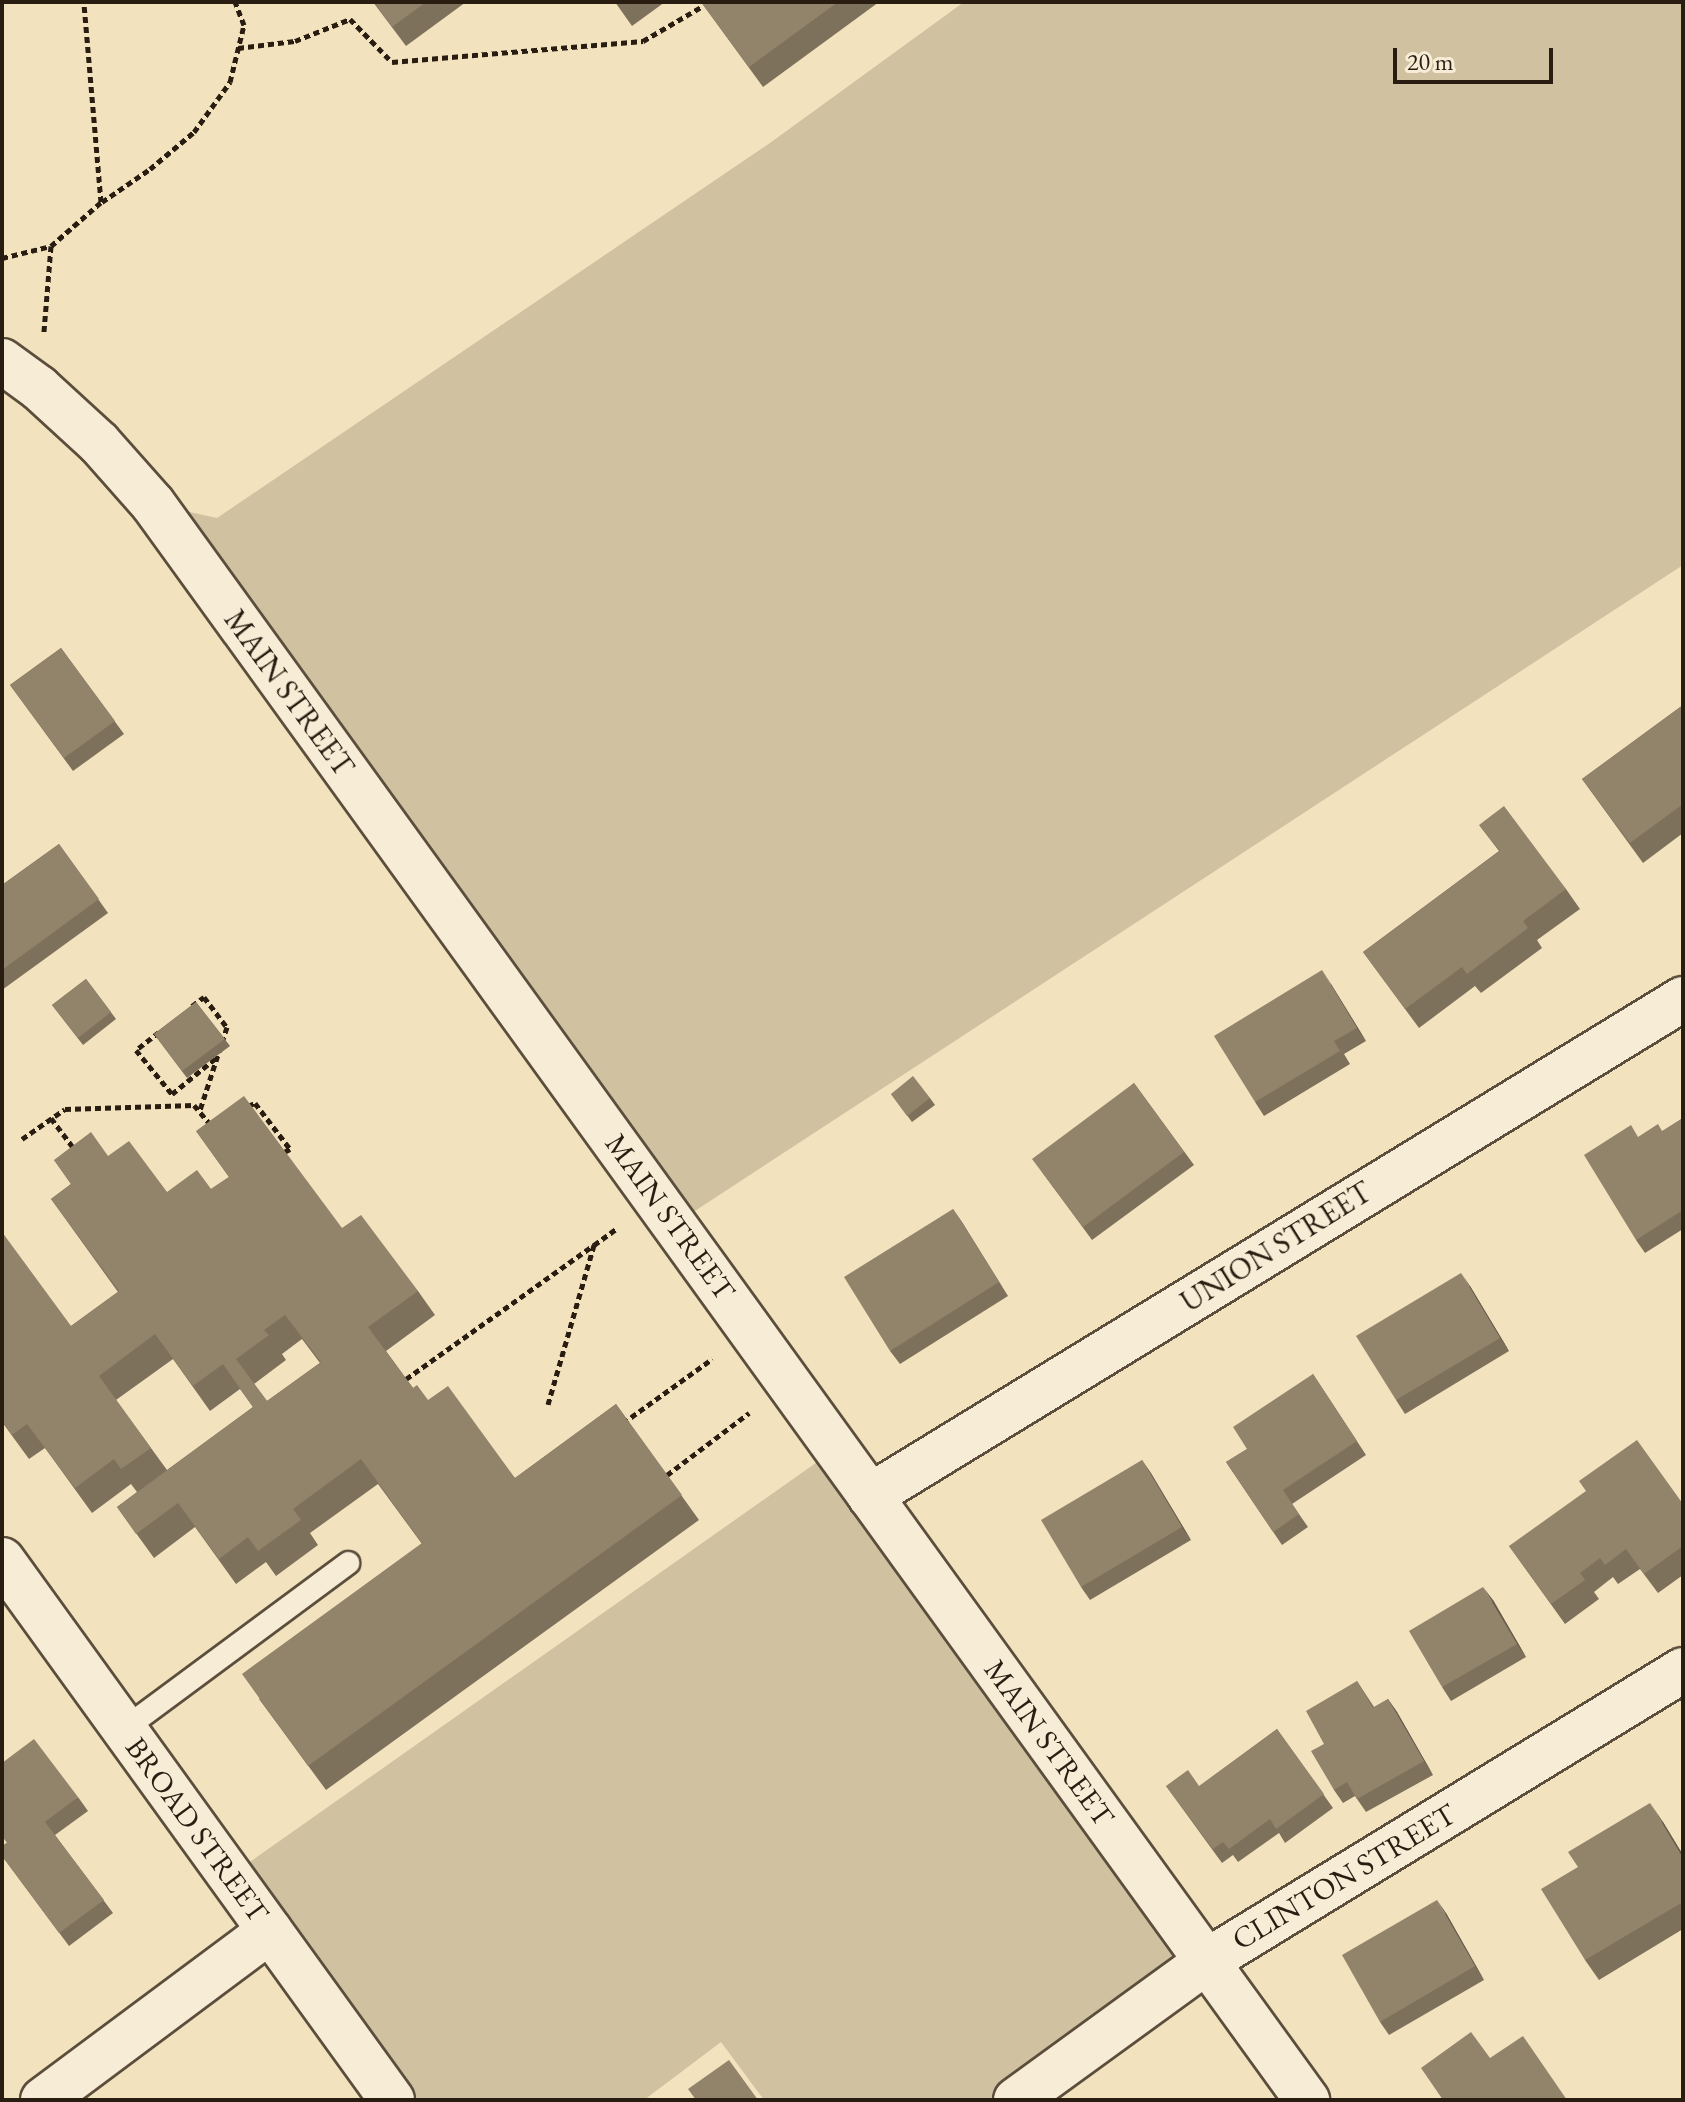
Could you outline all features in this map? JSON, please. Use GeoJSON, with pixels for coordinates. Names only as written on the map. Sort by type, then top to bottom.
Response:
{"type":"FeatureCollection","features":[{"type":"Feature","properties":{"kind":"street","name":"MAIN STREET"},"geometry":{"type":"LineString","coordinates":[[2,361],[39,388],[99,443],[153,504],[1307,2100]]}},
{"type":"Feature","properties":{"kind":"street","name":"UNION STREET"},"geometry":{"type":"LineString","coordinates":[[870,1496],[1683,999]]}},
{"type":"Feature","properties":{"kind":"street","name":"BROAD STREET"},"geometry":{"type":"LineString","coordinates":[[2,1560],[392,2100]]}},
{"type":"Feature","properties":{"kind":"street","name":"CLINTON STREET"},"geometry":{"type":"LineString","coordinates":[[1016,2100],[1207,1961],[1683,1670]]}},
{"type":"Feature","properties":{"kind":"street"},"geometry":{"type":"LineString","coordinates":[[43,2100],[270,1931]]}},
{"type":"Feature","properties":{"kind":"lane"},"geometry":{"type":"LineString","coordinates":[[124,1729],[348,1563]]}},
{"type":"Feature","properties":{"kind":"path"},"geometry":{"type":"LineString","coordinates":[[84,2],[101,202]]}},
{"type":"Feature","properties":{"kind":"path"},"geometry":{"type":"LineString","coordinates":[[2,258],[51,246],[101,202],[150,169],[194,132],[230,82],[244,25],[235,2]]}},
{"type":"Feature","properties":{"kind":"path"},"geometry":{"type":"LineString","coordinates":[[238,48],[295,41],[350,19],[392,62],[643,41],[703,6]]}},
{"type":"Feature","properties":{"kind":"path"},"geometry":{"type":"LineString","coordinates":[[39,388],[51,246]]}},
{"type":"Feature","properties":{"kind":"path"},"geometry":{"type":"LineString","coordinates":[[181,1015],[204,997],[227,1027],[199,1113]]}},
{"type":"Feature","properties":{"kind":"path"},"geometry":{"type":"LineString","coordinates":[[170,1024],[136,1050],[172,1094],[217,1057]]}},
{"type":"Feature","properties":{"kind":"path"},"geometry":{"type":"LineString","coordinates":[[244,1109],[255,1103],[290,1149],[284,1152]]}},
{"type":"Feature","properties":{"kind":"path"},"geometry":{"type":"LineString","coordinates":[[22,1139],[65,1109],[194,1105],[209,1125],[221,1119]]}},
{"type":"Feature","properties":{"kind":"path"},"geometry":{"type":"LineString","coordinates":[[51,1118],[82,1160]]}},
{"type":"Feature","properties":{"kind":"path"},"geometry":{"type":"LineString","coordinates":[[406,1379],[594,1245],[548,1404]]}},
{"type":"Feature","properties":{"kind":"path"},"geometry":{"type":"LineString","coordinates":[[614,1430],[752,1330]]}},
{"type":"Feature","properties":{"kind":"path"},"geometry":{"type":"LineString","coordinates":[[667,1475],[789,1382]]}},
{"type":"Feature","properties":{"kind":"shaded area"},"geometry":{"type":"Polygon","coordinates":[[[964,2],[1683,2],[1683,565],[675,1224],[153,504],[217,518],[770,143],[964,2]]]}},
{"type":"Feature","properties":{"kind":"shaded area"},"geometry":{"type":"Polygon","coordinates":[[[837,1448],[1207,1961],[1016,2100],[764,2100],[721,2042],[644,2100],[392,2100],[230,1876],[837,1448]]]}},
{"type":"Feature","properties":{"kind":"building"},"geometry":{"type":"Polygon","coordinates":[[[374,2],[426,2],[392,27],[374,2]]]}},
{"type":"Feature","properties":{"kind":"building"},"geometry":{"type":"Polygon","coordinates":[[[701,2],[838,2],[749,67],[701,2]]]}},
{"type":"Feature","properties":{"kind":"building"},"geometry":{"type":"Polygon","coordinates":[[[61,648],[115,721],[64,758],[10,685],[61,648]]]}},
{"type":"Feature","properties":{"kind":"building"},"geometry":{"type":"Polygon","coordinates":[[[1683,705],[1683,804],[1630,843],[1582,779],[1683,705]]]}},
{"type":"Feature","properties":{"kind":"building"},"geometry":{"type":"Polygon","coordinates":[[[1504,806],[1566,889],[1523,921],[1528,928],[1467,974],[1462,967],[1405,1009],[1363,952],[1500,851],[1479,825],[1504,806]]]}},
{"type":"Feature","properties":{"kind":"building"},"geometry":{"type":"Polygon","coordinates":[[[59,844],[99,899],[2,970],[2,885],[59,844]]]}},
{"type":"Feature","properties":{"kind":"building"},"geometry":{"type":"Polygon","coordinates":[[[1322,970],[1357,1028],[1334,1041],[1340,1051],[1255,1102],[1214,1036],[1322,970]]]}},
{"type":"Feature","properties":{"kind":"building"},"geometry":{"type":"Polygon","coordinates":[[[86,979],[111,1012],[78,1038],[52,1005],[86,979]]]}},
{"type":"Feature","properties":{"kind":"building"},"geometry":{"type":"Polygon","coordinates":[[[196,1002],[225,1039],[182,1071],[154,1034],[196,1002]]]}},
{"type":"Feature","properties":{"kind":"building"},"geometry":{"type":"Polygon","coordinates":[[[913,1076],[930,1098],[907,1116],[891,1094],[913,1076]]]}},
{"type":"Feature","properties":{"kind":"building"},"geometry":{"type":"Polygon","coordinates":[[[1134,1083],[1184,1152],[1083,1227],[1032,1159],[1134,1083]]]}},
{"type":"Feature","properties":{"kind":"building"},"geometry":{"type":"Polygon","coordinates":[[[244,1096],[342,1228],[361,1215],[418,1291],[368,1327],[413,1388],[417,1385],[428,1400],[448,1386],[515,1478],[616,1404],[682,1495],[308,1766],[242,1674],[422,1543],[361,1459],[293,1509],[301,1520],[258,1551],[248,1537],[219,1559],[178,1503],[136,1534],[117,1507],[253,1407],[223,1364],[193,1386],[155,1334],[99,1376],[151,1448],[121,1469],[114,1459],[75,1488],[27,1424],[12,1435],[2,1421],[2,1232],[71,1326],[119,1291],[51,1199],[71,1184],[54,1160],[91,1132],[108,1156],[129,1141],[167,1192],[197,1170],[211,1189],[229,1177],[196,1131],[244,1096]],[[285,1315],[264,1330],[269,1335],[236,1359],[267,1401],[321,1362],[285,1315]]]}},
{"type":"Feature","properties":{"kind":"building"},"geometry":{"type":"Polygon","coordinates":[[[1683,1118],[1683,1210],[1636,1240],[1584,1155],[1631,1125],[1638,1137],[1658,1124],[1662,1131],[1683,1118]]]}},
{"type":"Feature","properties":{"kind":"building"},"geometry":{"type":"Polygon","coordinates":[[[953,1209],[999,1282],[890,1351],[844,1277],[953,1209]]]}},
{"type":"Feature","properties":{"kind":"building"},"geometry":{"type":"Polygon","coordinates":[[[1461,1273],[1500,1338],[1396,1400],[1356,1336],[1461,1273]]]}},
{"type":"Feature","properties":{"kind":"building"},"geometry":{"type":"Polygon","coordinates":[[[1313,1374],[1357,1441],[1283,1490],[1299,1514],[1273,1532],[1226,1462],[1247,1449],[1233,1427],[1313,1374]]]}},
{"type":"Feature","properties":{"kind":"building"},"geometry":{"type":"Polygon","coordinates":[[[1637,1440],[1683,1504],[1683,1546],[1644,1574],[1626,1549],[1605,1565],[1600,1558],[1580,1573],[1585,1580],[1551,1604],[1509,1546],[1586,1491],[1579,1481],[1637,1440]]]}},
{"type":"Feature","properties":{"kind":"building"},"geometry":{"type":"Polygon","coordinates":[[[1142,1460],[1182,1527],[1081,1587],[1041,1520],[1142,1460]]]}},
{"type":"Feature","properties":{"kind":"building"},"geometry":{"type":"Polygon","coordinates":[[[1483,1587],[1517,1644],[1442,1687],[1409,1631],[1483,1587]]]}},
{"type":"Feature","properties":{"kind":"building"},"geometry":{"type":"Polygon","coordinates":[[[1357,1681],[1373,1708],[1388,1699],[1424,1761],[1357,1799],[1347,1782],[1334,1790],[1311,1751],[1324,1744],[1306,1711],[1357,1681]]]}},
{"type":"Feature","properties":{"kind":"building"},"geometry":{"type":"Polygon","coordinates":[[[1277,1729],[1324,1794],[1276,1829],[1270,1819],[1229,1849],[1223,1842],[1213,1849],[1166,1786],[1188,1770],[1199,1786],[1277,1729]]]}},
{"type":"Feature","properties":{"kind":"building"},"geometry":{"type":"Polygon","coordinates":[[[34,1739],[78,1797],[45,1822],[104,1900],[59,1933],[2,1856],[2,1846],[7,1843],[2,1836],[2,1763],[34,1739]]]}},
{"type":"Feature","properties":{"kind":"building"},"geometry":{"type":"Polygon","coordinates":[[[1650,1803],[1683,1858],[1683,1902],[1585,1960],[1541,1889],[1578,1867],[1568,1852],[1650,1803]]]}},
{"type":"Feature","properties":{"kind":"building"},"geometry":{"type":"Polygon","coordinates":[[[1437,1900],[1475,1966],[1380,2022],[1342,1955],[1437,1900]]]}},
{"type":"Feature","properties":{"kind":"building"},"geometry":{"type":"Polygon","coordinates":[[[1471,2032],[1490,2058],[1523,2036],[1567,2100],[1443,2100],[1421,2068],[1471,2032]]]}},
{"type":"Feature","properties":{"kind":"building"},"geometry":{"type":"Polygon","coordinates":[[[729,2060],[758,2100],[696,2100],[688,2089],[729,2060]]]}}]}
